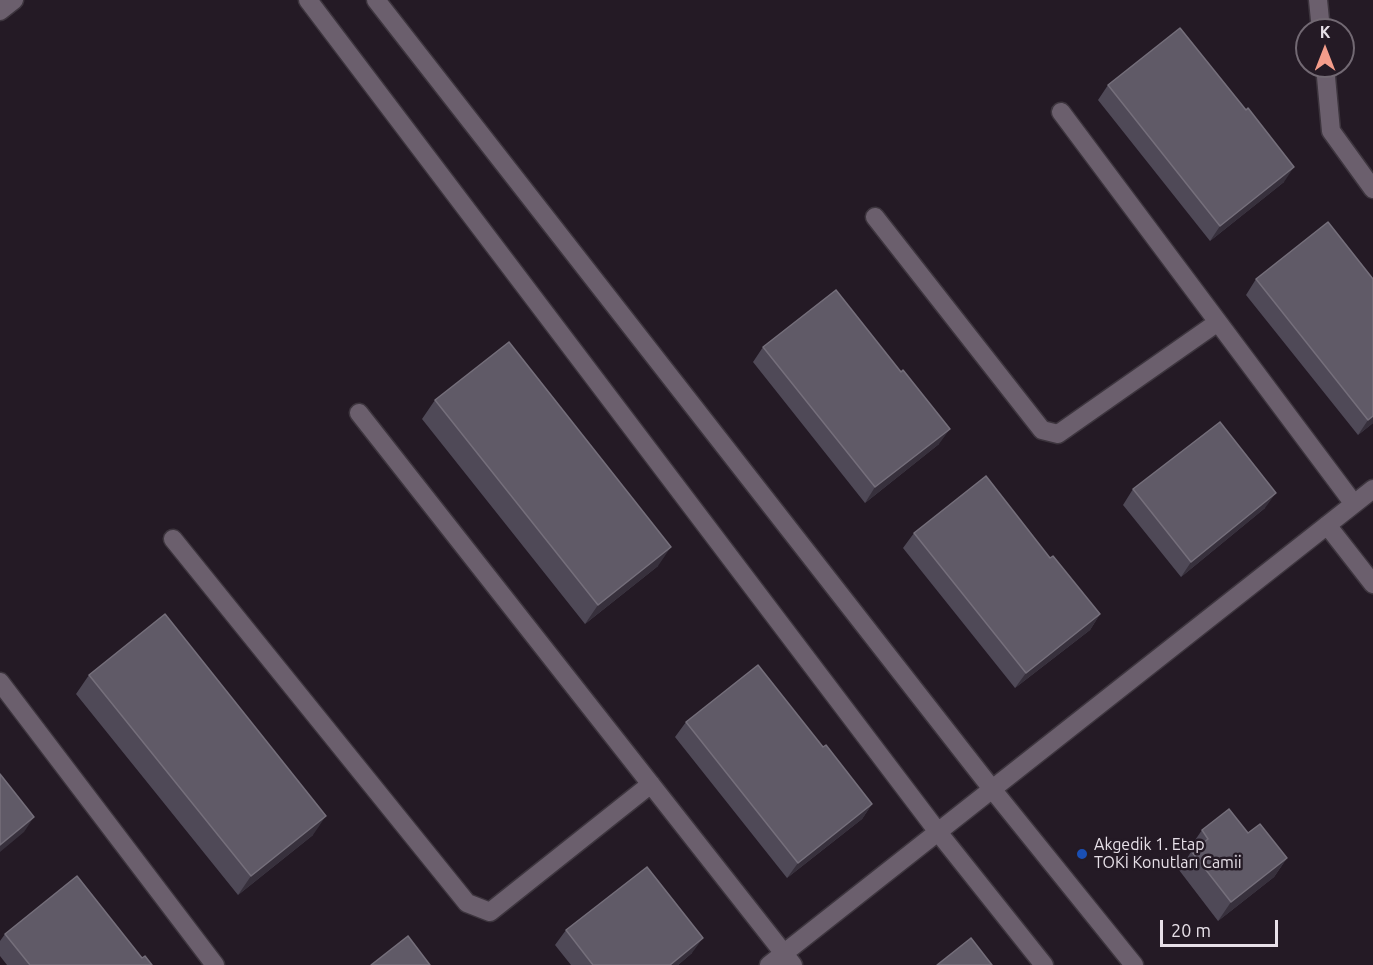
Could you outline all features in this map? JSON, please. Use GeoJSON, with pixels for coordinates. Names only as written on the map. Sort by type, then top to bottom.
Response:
{"type":"FeatureCollection","features":[{"type":"Feature","properties":{"kind":"street"},"geometry":{"type":"LineString","coordinates":[[0,11],[14,0]]}},
{"type":"Feature","properties":{"kind":"street"},"geometry":{"type":"LineString","coordinates":[[308,0],[938,832],[1044,965]]}},
{"type":"Feature","properties":{"kind":"street"},"geometry":{"type":"LineString","coordinates":[[376,0],[992,789],[1134,965]]}},
{"type":"Feature","properties":{"kind":"street"},"geometry":{"type":"LineString","coordinates":[[1318,0],[1320,18]]}},
{"type":"Feature","properties":{"kind":"street"},"geometry":{"type":"LineString","coordinates":[[1326,78],[1331,131],[1373,189]]}},
{"type":"Feature","properties":{"kind":"street"},"geometry":{"type":"LineString","coordinates":[[1061,112],[1354,504]]}},
{"type":"Feature","properties":{"kind":"street"},"geometry":{"type":"LineString","coordinates":[[875,217],[1042,430],[1058,434],[1218,322]]}},
{"type":"Feature","properties":{"kind":"street"},"geometry":{"type":"LineString","coordinates":[[359,413],[789,959]]}},
{"type":"Feature","properties":{"kind":"street"},"geometry":{"type":"LineString","coordinates":[[769,965],[789,959],[938,832],[1373,489]]}},
{"type":"Feature","properties":{"kind":"street"},"geometry":{"type":"LineString","coordinates":[[1327,525],[1373,584]]}},
{"type":"Feature","properties":{"kind":"street"},"geometry":{"type":"LineString","coordinates":[[173,539],[467,903],[490,912],[651,784]]}},
{"type":"Feature","properties":{"kind":"street"},"geometry":{"type":"LineString","coordinates":[[0,682],[215,965]]}},
{"type":"Feature","properties":{"kind":"building"},"geometry":{"type":"Polygon","coordinates":[[[1180,28],[1246,110],[1248,108],[1294,167],[1220,226],[1108,85],[1180,28]]]}},
{"type":"Feature","properties":{"kind":"building"},"geometry":{"type":"Polygon","coordinates":[[[1328,222],[1373,279],[1373,416],[1368,420],[1256,279],[1328,222]]]}},
{"type":"Feature","properties":{"kind":"building"},"geometry":{"type":"Polygon","coordinates":[[[836,290],[950,429],[875,487],[763,347],[836,290]]]}},
{"type":"Feature","properties":{"kind":"building"},"geometry":{"type":"Polygon","coordinates":[[[509,342],[671,547],[598,605],[435,400],[509,342]]]}},
{"type":"Feature","properties":{"kind":"building"},"geometry":{"type":"Polygon","coordinates":[[[1220,422],[1276,493],[1191,562],[1133,489],[1220,422]]]}},
{"type":"Feature","properties":{"kind":"building"},"geometry":{"type":"Polygon","coordinates":[[[986,476],[1050,558],[1053,556],[1100,614],[1026,673],[914,533],[986,476]]]}},
{"type":"Feature","properties":{"kind":"building"},"geometry":{"type":"Polygon","coordinates":[[[165,614],[326,816],[251,876],[89,675],[165,614]]]}},
{"type":"Feature","properties":{"kind":"building"},"geometry":{"type":"Polygon","coordinates":[[[758,665],[823,747],[826,745],[872,804],[798,863],[686,722],[758,665]]]}},
{"type":"Feature","properties":{"kind":"building"},"geometry":{"type":"Polygon","coordinates":[[[0,774],[34,817],[0,845],[0,774]]]}},
{"type":"Feature","properties":{"kind":"building"},"geometry":{"type":"Polygon","coordinates":[[[1229,809],[1248,833],[1260,824],[1287,858],[1231,902],[1192,852],[1208,839],[1202,830],[1229,809]]]}},
{"type":"Feature","properties":{"kind":"building"},"geometry":{"type":"Polygon","coordinates":[[[647,867],[703,938],[670,965],[593,965],[566,930],[647,867]]]}},
{"type":"Feature","properties":{"kind":"building"},"geometry":{"type":"Polygon","coordinates":[[[77,876],[142,958],[145,956],[152,965],[30,965],[5,934],[77,876]]]}},
{"type":"Feature","properties":{"kind":"building"},"geometry":{"type":"Polygon","coordinates":[[[408,936],[430,965],[371,965],[408,936]]]}},
{"type":"Feature","properties":{"kind":"building"},"geometry":{"type":"Polygon","coordinates":[[[971,938],[992,965],[937,965],[971,938]]]}},
{"type":"Feature","properties":{"kind":"place","name":"Akgedik 1. Etap TOKİ Konutları Camii"},"geometry":{"type":"Point","coordinates":[1082,854]}}]}
